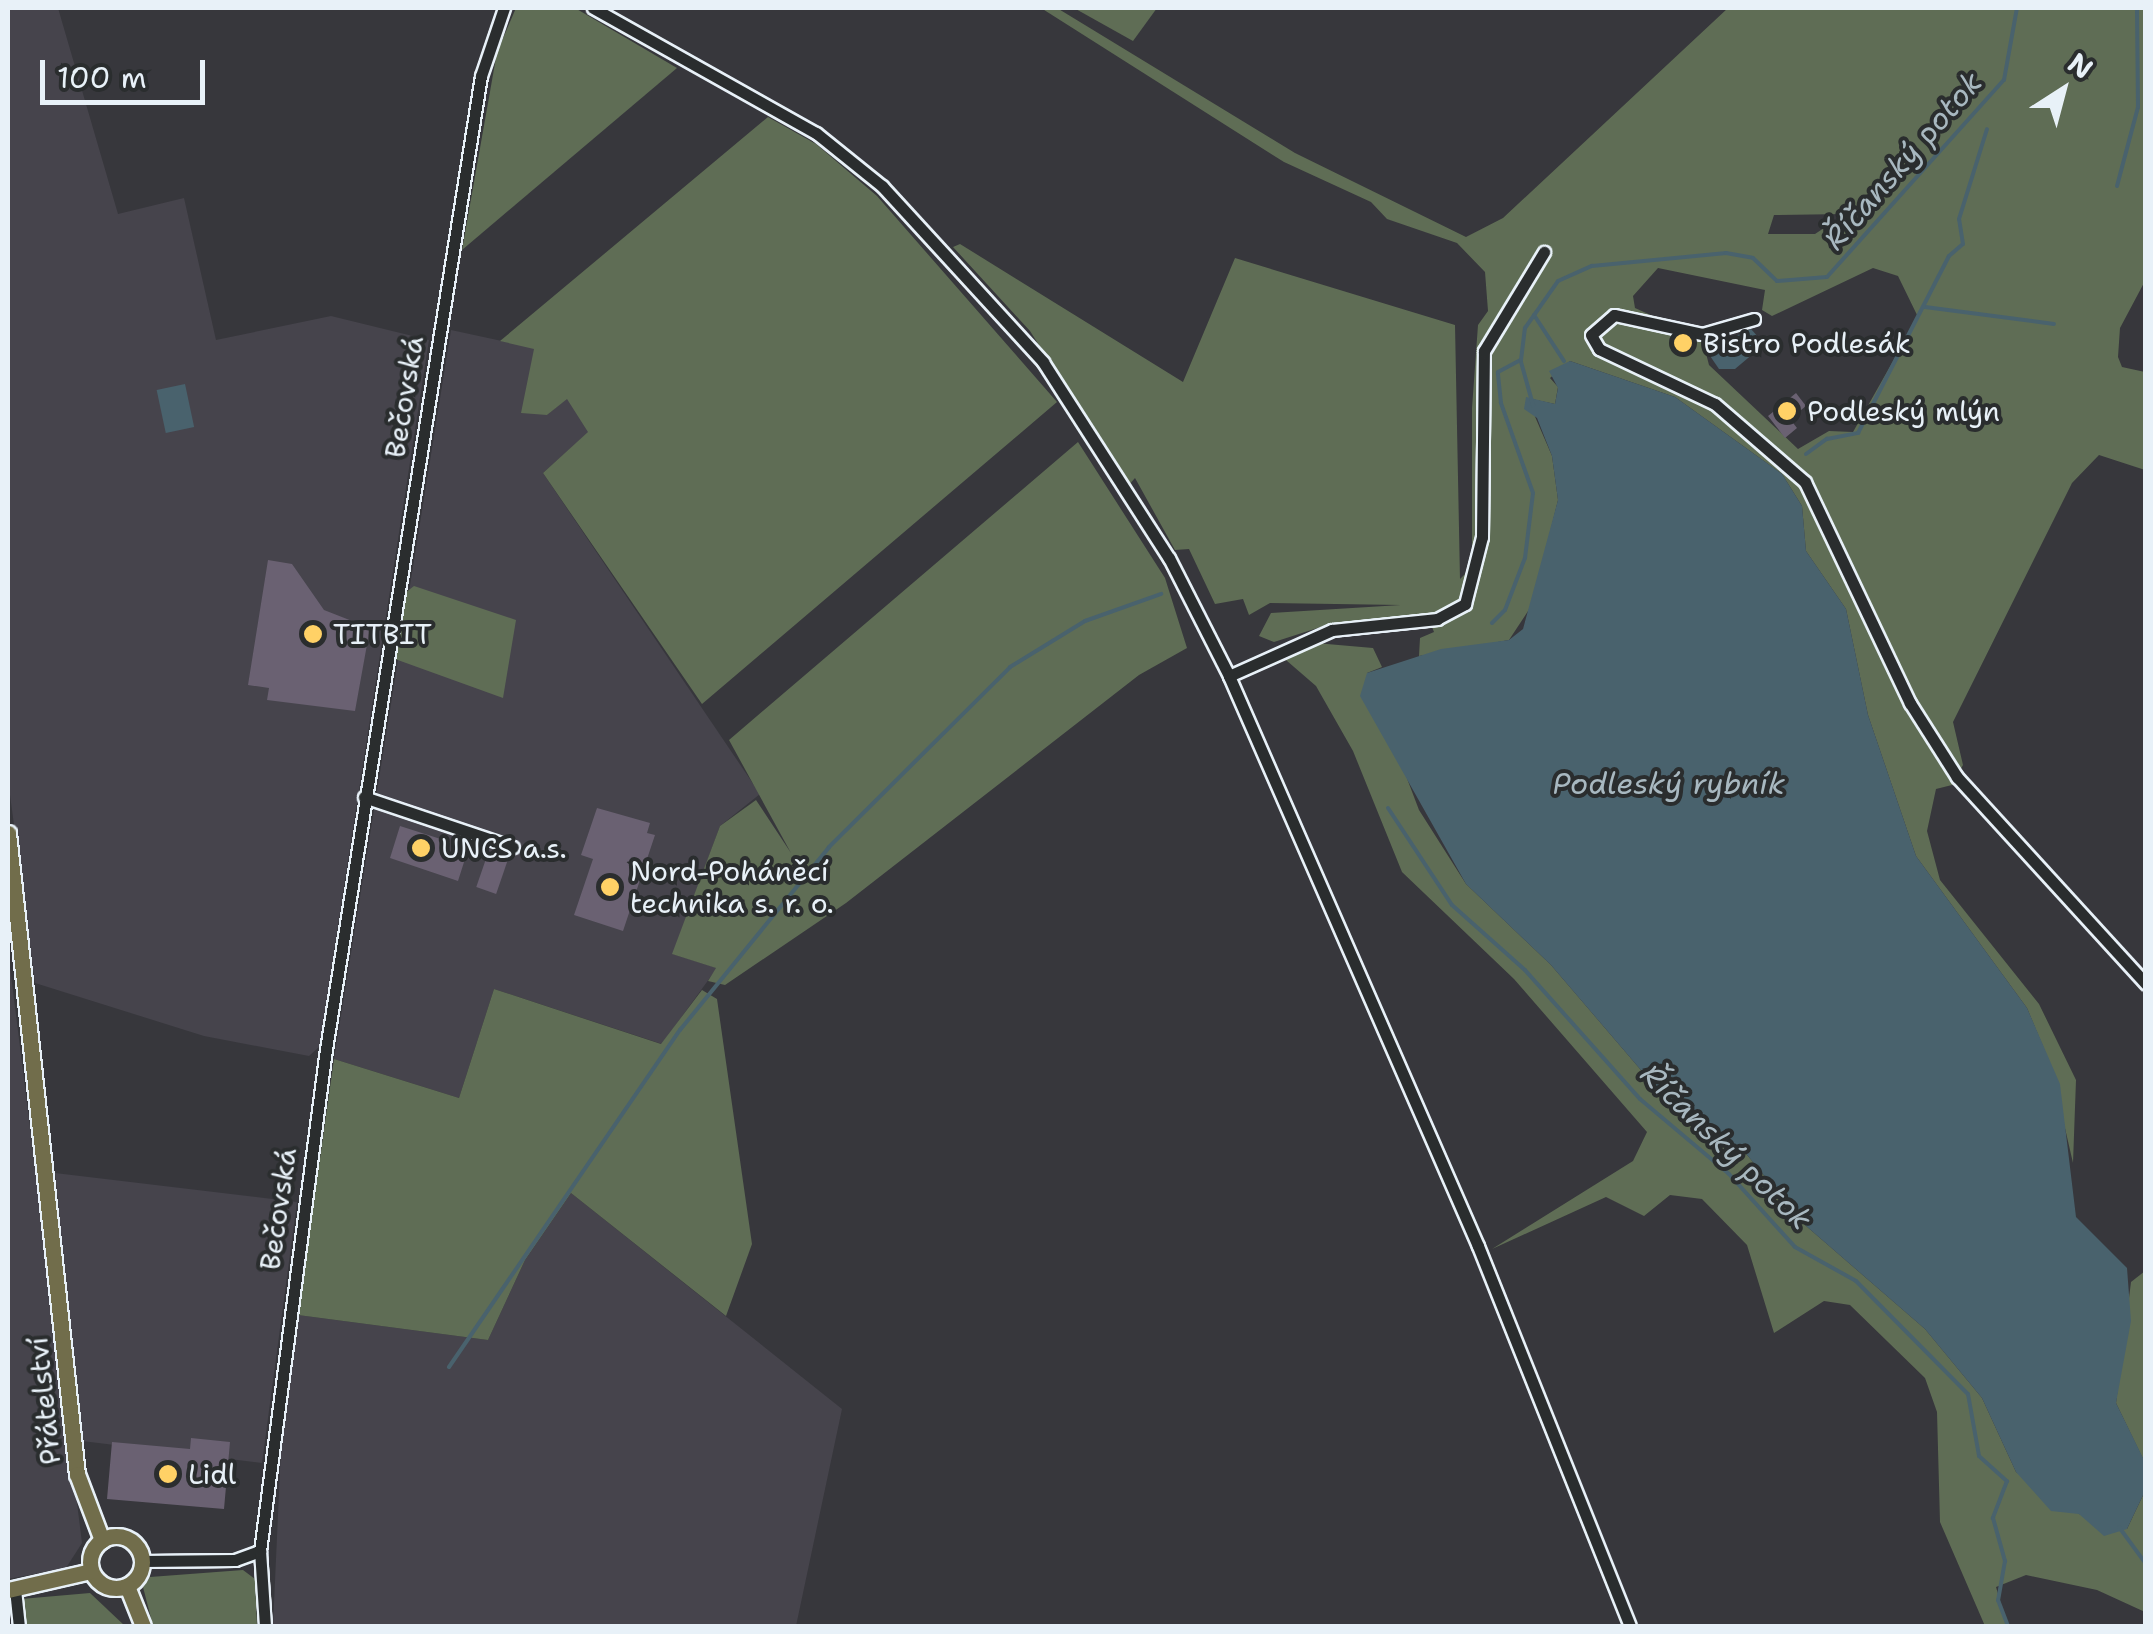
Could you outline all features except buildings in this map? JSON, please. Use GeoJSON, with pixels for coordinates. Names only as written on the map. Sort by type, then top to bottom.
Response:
{"type":"FeatureCollection","features":[{"type":"Feature","properties":{"kind":"main road","name":"Přátelství"},"geometry":{"type":"LineString","coordinates":[[8,833],[77,1474],[102,1540]]}},
{"type":"Feature","properties":{"kind":"main road"},"geometry":{"type":"LineString","coordinates":[[91,1571],[102,1540],[128,1539],[142,1561],[127,1586]]}},
{"type":"Feature","properties":{"kind":"main road"},"geometry":{"type":"LineString","coordinates":[[91,1571],[105,1586],[127,1586]]}},
{"type":"Feature","properties":{"kind":"main road"},"geometry":{"type":"LineString","coordinates":[[11,1589],[91,1571]]}},
{"type":"Feature","properties":{"kind":"main road"},"geometry":{"type":"LineString","coordinates":[[127,1586],[143,1626]]}},
{"type":"Feature","properties":{"kind":"street","name":"Bečovská"},"geometry":{"type":"LineString","coordinates":[[265,1626],[260,1551],[364,797],[481,76],[504,8]]}},
{"type":"Feature","properties":{"kind":"street"},"geometry":{"type":"LineString","coordinates":[[592,8],[816,133],[882,186],[983,290],[1043,362],[1148,525],[1230,676],[1478,1246],[1630,1626]]}},
{"type":"Feature","properties":{"kind":"street"},"geometry":{"type":"LineString","coordinates":[[1230,676],[1332,630],[1436,620],[1465,604],[1482,537],[1484,351],[1544,252]]}},
{"type":"Feature","properties":{"kind":"street"},"geometry":{"type":"LineString","coordinates":[[1754,319],[1702,334],[1614,315],[1595,323],[1594,345],[1714,404],[1805,482],[1910,703],[1957,777],[2146,984]]}},
{"type":"Feature","properties":{"kind":"street"},"geometry":{"type":"LineString","coordinates":[[364,797],[513,847]]}},
{"type":"Feature","properties":{"kind":"street"},"geometry":{"type":"LineString","coordinates":[[142,1561],[236,1560],[260,1551]]}},
{"type":"Feature","properties":{"kind":"street"},"geometry":{"type":"LineString","coordinates":[[11,1589],[19,1626]]}},
{"type":"Feature","properties":{"kind":"shaded area"},"geometry":{"type":"Polygon","coordinates":[[[8,8],[58,8],[118,214],[184,198],[216,340],[331,316],[429,340],[319,1047],[309,1056],[204,1036],[35,983],[8,780],[8,8]]]}},
{"type":"Feature","properties":{"kind":"shaded area"},"geometry":{"type":"Polygon","coordinates":[[[451,330],[534,348],[547,415],[567,398],[589,432],[543,473],[760,794],[720,826],[673,954],[717,968],[662,1044],[494,989],[459,1098],[334,1059],[451,330]]]}},
{"type":"Feature","properties":{"kind":"shaded area"},"geometry":{"type":"Polygon","coordinates":[[[8,951],[82,1543],[66,1568],[8,1579],[8,951]]]}},
{"type":"Feature","properties":{"kind":"shaded area"},"geometry":{"type":"Polygon","coordinates":[[[55,1173],[297,1202],[262,1463],[82,1441],[55,1173]]]}},
{"type":"Feature","properties":{"kind":"shaded area"},"geometry":{"type":"Polygon","coordinates":[[[571,1193],[842,1409],[796,1626],[273,1626],[282,1425],[298,1315],[488,1340],[525,1260],[571,1193]]]}},
{"type":"Feature","properties":{"kind":"green space"},"geometry":{"type":"Polygon","coordinates":[[[516,8],[575,8],[677,68],[462,250],[497,52],[516,8]]]}},
{"type":"Feature","properties":{"kind":"green space"},"geometry":{"type":"Polygon","coordinates":[[[1041,8],[1057,8],[1295,153],[1466,237],[1503,218],[1728,8],[2145,8],[2145,281],[2120,328],[2118,357],[2122,367],[2145,372],[2145,470],[2099,455],[2072,483],[1953,722],[1963,765],[1952,785],[1936,789],[1927,831],[1940,880],[2039,1004],[2076,1080],[2073,1163],[2050,1063],[2027,1008],[1916,856],[1868,715],[1846,609],[1806,551],[1802,506],[1782,474],[1675,397],[1570,361],[1550,378],[1558,387],[1555,404],[1527,398],[1552,456],[1558,500],[1532,605],[1509,640],[1419,656],[1420,638],[1434,632],[1428,617],[1330,624],[1274,642],[1259,636],[1271,613],[1401,605],[1270,603],[1249,615],[1243,599],[1215,604],[1189,549],[1175,550],[1135,478],[1128,486],[1030,331],[953,247],[960,244],[1183,382],[1235,258],[1455,325],[1460,579],[1472,567],[1472,408],[1478,325],[1488,311],[1485,272],[1457,243],[1387,219],[1371,202],[1284,162],[1041,8]],[[1845,214],[1774,215],[1768,234],[1815,234],[1845,214]],[[1658,268],[1633,296],[1635,308],[1702,338],[1709,365],[1798,449],[1829,431],[1853,432],[1918,317],[1898,276],[1873,268],[1772,316],[1762,310],[1765,290],[1658,268]]]}},
{"type":"Feature","properties":{"kind":"green space"},"geometry":{"type":"Polygon","coordinates":[[[1074,8],[1157,8],[1133,41],[1074,8]]]}},
{"type":"Feature","properties":{"kind":"green space"},"geometry":{"type":"Polygon","coordinates":[[[768,117],[816,144],[877,196],[1057,402],[702,704],[543,473],[588,432],[567,399],[547,415],[521,413],[534,349],[500,341],[768,117]]]}},
{"type":"Feature","properties":{"kind":"green space"},"geometry":{"type":"Polygon","coordinates":[[[1078,442],[1165,578],[1187,648],[1139,675],[846,903],[725,985],[708,981],[716,968],[672,954],[720,826],[756,800],[791,853],[729,740],[1078,442]]]}},
{"type":"Feature","properties":{"kind":"green space"},"geometry":{"type":"Polygon","coordinates":[[[414,586],[516,620],[503,698],[395,659],[405,593],[414,586]]]}},
{"type":"Feature","properties":{"kind":"green space"},"geometry":{"type":"Polygon","coordinates":[[[1304,642],[1373,648],[1382,667],[1367,673],[1419,810],[1466,884],[1551,965],[1664,1097],[1743,1150],[1805,1225],[1925,1329],[1982,1398],[2016,1472],[2079,1514],[2127,1529],[2145,1491],[2145,1612],[2097,1590],[2026,1575],[1996,1587],[2007,1626],[1985,1626],[1940,1522],[1937,1412],[1925,1378],[1850,1305],[1824,1301],[1774,1333],[1747,1245],[1702,1199],[1670,1195],[1644,1216],[1606,1197],[1492,1249],[1633,1161],[1647,1132],[1514,979],[1402,872],[1353,751],[1316,686],[1279,654],[1304,642]]]}},
{"type":"Feature","properties":{"kind":"green space"},"geometry":{"type":"Polygon","coordinates":[[[494,989],[661,1044],[702,990],[717,999],[752,1244],[726,1316],[571,1193],[525,1260],[488,1340],[298,1315],[334,1059],[459,1098],[494,989]]]}},
{"type":"Feature","properties":{"kind":"green space"},"geometry":{"type":"Polygon","coordinates":[[[2145,1271],[2145,1463],[2116,1403],[2131,1282],[2145,1271]]]}},
{"type":"Feature","properties":{"kind":"green space"},"geometry":{"type":"Polygon","coordinates":[[[243,1570],[255,1579],[257,1626],[153,1626],[143,1587],[150,1577],[243,1570]]]}},
{"type":"Feature","properties":{"kind":"green space"},"geometry":{"type":"Polygon","coordinates":[[[90,1593],[125,1626],[24,1626],[21,1599],[90,1593]]]}},
{"type":"Feature","properties":{"kind":"water"},"geometry":{"type":"Polygon","coordinates":[[[1751,329],[1759,338],[1754,353],[1735,369],[1719,369],[1706,350],[1751,329]]]}},
{"type":"Feature","properties":{"kind":"water","name":"Podleský rybník"},"geometry":{"type":"Polygon","coordinates":[[[1570,361],[1675,397],[1782,474],[1802,506],[1806,551],[1846,609],[1868,715],[1916,856],[2027,1008],[2060,1084],[2076,1217],[2127,1268],[2131,1321],[2116,1403],[2146,1464],[2145,1491],[2127,1529],[2104,1536],[2079,1514],[2051,1511],[2016,1472],[1982,1398],[1925,1329],[1805,1225],[1743,1150],[1664,1097],[1551,965],[1466,884],[1360,696],[1367,673],[1441,649],[1509,640],[1523,629],[1558,500],[1552,456],[1537,418],[1524,409],[1526,397],[1555,404],[1558,388],[1549,371],[1570,361]]]}},
{"type":"Feature","properties":{"kind":"water"},"geometry":{"type":"Polygon","coordinates":[[[185,384],[194,427],[166,433],[157,390],[185,384]]]}},
{"type":"Feature","properties":{"kind":"waterway","name":"Říčanský potok"},"geometry":{"type":"LineString","coordinates":[[1492,623],[1505,610],[1525,558],[1533,493],[1501,403],[1498,372],[1521,360],[1525,328],[1558,281],[1592,266],[1726,253],[1753,258],[1777,281],[1827,277],[2004,80],[2017,8]]}},
{"type":"Feature","properties":{"kind":"waterway"},"geometry":{"type":"LineString","coordinates":[[2117,186],[2138,107],[2137,8]]}},
{"type":"Feature","properties":{"kind":"waterway"},"geometry":{"type":"LineString","coordinates":[[1806,454],[1827,439],[1858,433],[1949,256],[1963,244],[1959,219],[1987,129]]}},
{"type":"Feature","properties":{"kind":"waterway"},"geometry":{"type":"LineString","coordinates":[[1925,307],[2054,324]]}},
{"type":"Feature","properties":{"kind":"waterway"},"geometry":{"type":"LineString","coordinates":[[1534,315],[1564,361]]}},
{"type":"Feature","properties":{"kind":"waterway"},"geometry":{"type":"LineString","coordinates":[[1521,362],[1533,405]]}},
{"type":"Feature","properties":{"kind":"waterway"},"geometry":{"type":"LineString","coordinates":[[449,1367],[680,1030],[829,847],[1010,667],[1085,621],[1161,594]]}},
{"type":"Feature","properties":{"kind":"waterway","name":"Říčanský potok"},"geometry":{"type":"LineString","coordinates":[[1388,808],[1452,905],[1525,970],[1640,1099],[1729,1174],[1795,1247],[1856,1281],[1968,1394],[1979,1456],[2007,1481],[1993,1518],[2005,1561],[1998,1600],[2008,1626]]}},
{"type":"Feature","properties":{"kind":"waterway"},"geometry":{"type":"LineString","coordinates":[[2119,1527],[2146,1564]]}},
{"type":"Feature","properties":{"kind":"place","name":"Bistro Podlesák"},"geometry":{"type":"Point","coordinates":[1683,343]}},
{"type":"Feature","properties":{"kind":"place","name":"Podleský mlýn"},"geometry":{"type":"Point","coordinates":[1787,411]}},
{"type":"Feature","properties":{"kind":"place","name":"TITBIT"},"geometry":{"type":"Point","coordinates":[313,634]}},
{"type":"Feature","properties":{"kind":"place","name":"UNCS a.s."},"geometry":{"type":"Point","coordinates":[421,848]}},
{"type":"Feature","properties":{"kind":"place","name":"Nord-Poháněcí technika s. r. o."},"geometry":{"type":"Point","coordinates":[610,887]}},
{"type":"Feature","properties":{"kind":"place","name":"Lidl"},"geometry":{"type":"Point","coordinates":[168,1474]}}]}
